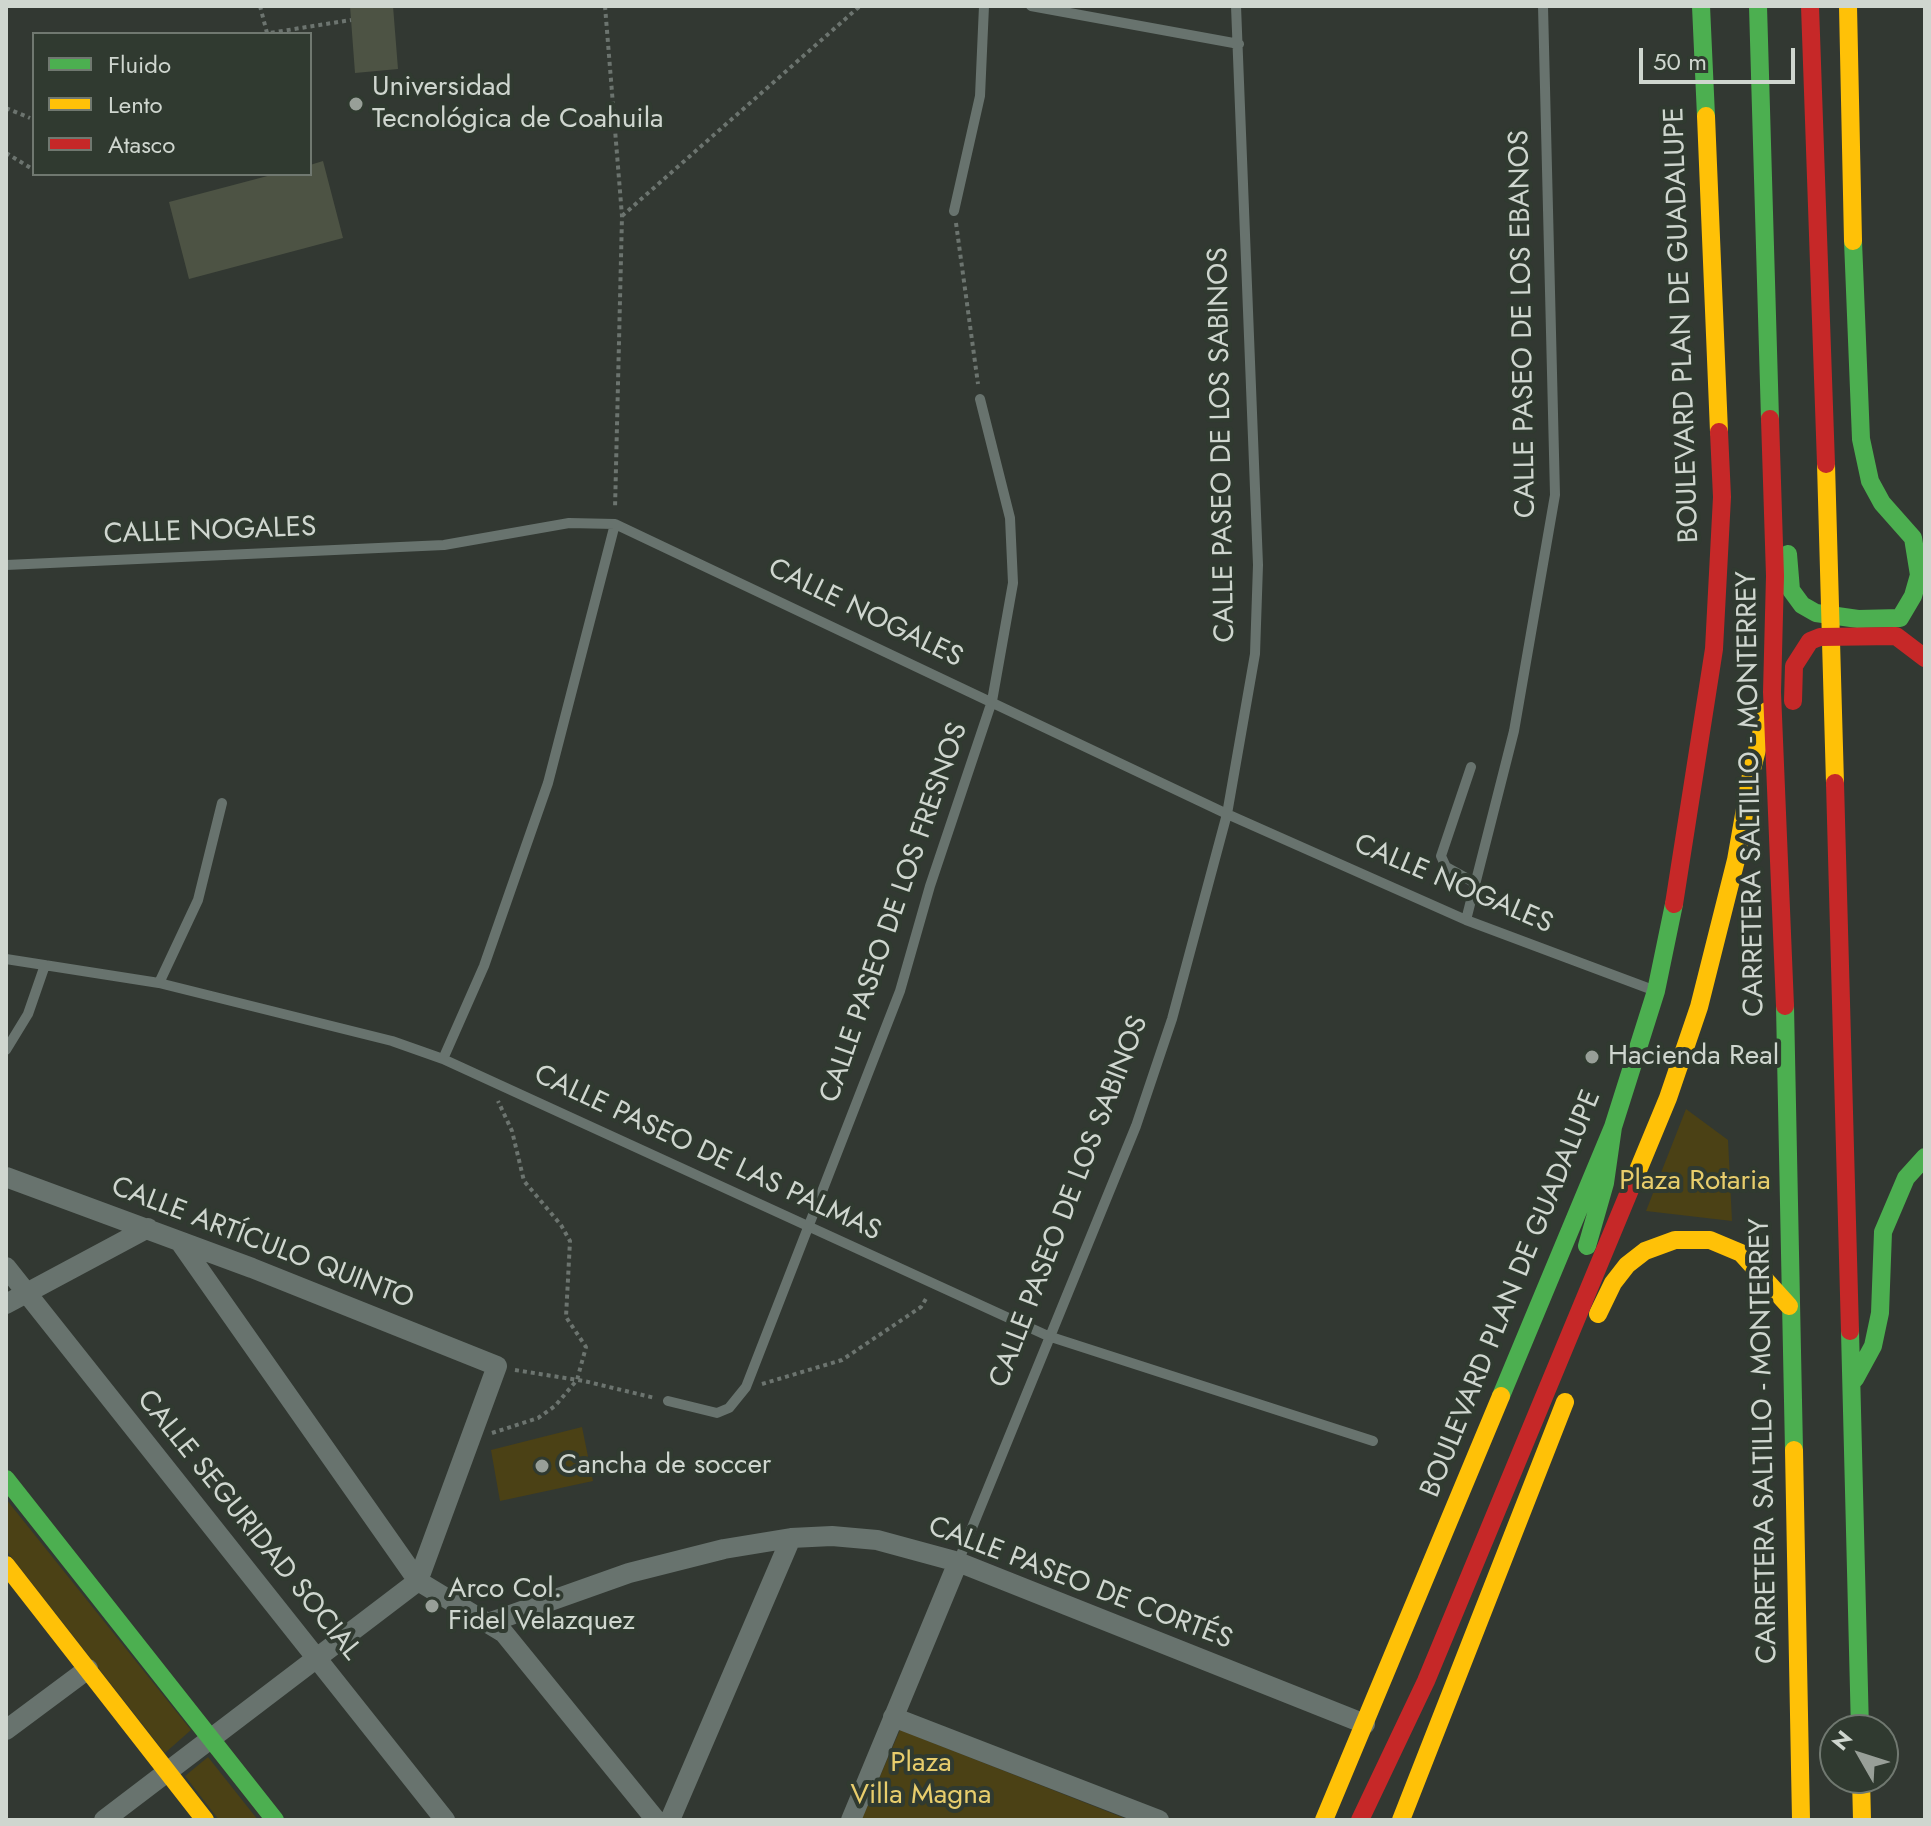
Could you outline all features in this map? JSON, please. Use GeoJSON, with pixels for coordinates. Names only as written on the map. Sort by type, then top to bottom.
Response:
{"type":"FeatureCollection","features":[{"type":"Feature","properties":{"kind":"main road","name":"BOULEVARD PLAN DE GUADALUPE"},"geometry":{"type":"LineString","coordinates":[[1324,1820],[1613,1127],[1656,991],[1677,887],[1714,649],[1722,497],[1701,6]]}},
{"type":"Feature","properties":{"kind":"main road","name":"CARRETERA SALTILLO - MONTERREY"},"geometry":{"type":"LineString","coordinates":[[1758,6],[1775,576],[1772,692],[1784,945],[1801,1820]]}},
{"type":"Feature","properties":{"kind":"main road"},"geometry":{"type":"LineString","coordinates":[[1810,6],[1831,611],[1860,1714]]}},
{"type":"Feature","properties":{"kind":"main road"},"geometry":{"type":"LineString","coordinates":[[1848,6],[1856,370],[1861,439],[1870,481],[1882,503],[1919,543],[1919,575],[1901,628]]}},
{"type":"Feature","properties":{"kind":"main road"},"geometry":{"type":"LineString","coordinates":[[1759,99],[1771,123],[1776,151],[1791,590],[1802,605],[1816,613],[1901,628],[1925,658]]}},
{"type":"Feature","properties":{"kind":"main road"},"geometry":{"type":"LineString","coordinates":[[1794,713],[1794,666],[1810,641],[1901,628]]}},
{"type":"Feature","properties":{"kind":"main road"},"geometry":{"type":"LineString","coordinates":[[1360,1820],[1426,1681],[1668,1098],[1703,992],[1736,860],[1752,769],[1772,692]]}},
{"type":"Feature","properties":{"kind":"main road"},"geometry":{"type":"LineString","coordinates":[[1784,945],[1796,913],[1799,888]]}},
{"type":"Feature","properties":{"kind":"main road"},"geometry":{"type":"LineString","coordinates":[[1419,1779],[1426,1681],[1446,1589],[1596,1221],[1613,1127]]}},
{"type":"Feature","properties":{"kind":"main road"},"geometry":{"type":"LineString","coordinates":[[1852,1385],[1873,1346],[1880,1313],[1883,1232],[1906,1178],[1925,1157]]}},
{"type":"Feature","properties":{"kind":"main road"},"geometry":{"type":"LineString","coordinates":[[1592,1332],[1613,1283],[1627,1265],[1645,1251],[1675,1240],[1710,1240],[1741,1253],[1789,1306]]}},
{"type":"Feature","properties":{"kind":"main road"},"geometry":{"type":"LineString","coordinates":[[1401,1820],[1569,1390]]}},
{"type":"Feature","properties":{"kind":"main road"},"geometry":{"type":"LineString","coordinates":[[6,1479],[275,1820]]}},
{"type":"Feature","properties":{"kind":"main road"},"geometry":{"type":"LineString","coordinates":[[6,1566],[205,1820]]}},
{"type":"Feature","properties":{"kind":"main road"},"geometry":{"type":"LineString","coordinates":[[1861,1794],[1862,1820]]}},
{"type":"Feature","properties":{"kind":"street"},"geometry":{"type":"LineString","coordinates":[[1901,628],[1925,618]]}},
{"type":"Feature","properties":{"kind":"street"},"geometry":{"type":"LineString","coordinates":[[1901,628],[1925,638]]}},
{"type":"Feature","properties":{"kind":"street","name":"CALLE ARTÍCULO QUINTO"},"geometry":{"type":"LineString","coordinates":[[6,1177],[148,1228],[497,1366]]}},
{"type":"Feature","properties":{"kind":"street"},"geometry":{"type":"LineString","coordinates":[[6,1304],[148,1228]]}},
{"type":"Feature","properties":{"kind":"street"},"geometry":{"type":"LineString","coordinates":[[180,1242],[418,1581],[491,1622],[522,1653],[656,1820]]}},
{"type":"Feature","properties":{"kind":"street","name":"CALLE SEGURIDAD SOCIAL"},"geometry":{"type":"LineString","coordinates":[[6,1267],[445,1820]]}},
{"type":"Feature","properties":{"kind":"street"},"geometry":{"type":"LineString","coordinates":[[104,1820],[418,1581],[497,1366]]}},
{"type":"Feature","properties":{"kind":"street","name":"CALLE PASEO DE CORTÉS"},"geometry":{"type":"LineString","coordinates":[[491,1622],[629,1573],[724,1549],[791,1538],[832,1536],[877,1540],[958,1562],[1365,1724]]}},
{"type":"Feature","properties":{"kind":"street"},"geometry":{"type":"LineString","coordinates":[[670,1820],[791,1538]]}},
{"type":"Feature","properties":{"kind":"street","name":"CALLE PASEO DE LOS SABINOS"},"geometry":{"type":"LineString","coordinates":[[851,1820],[958,1562]]}},
{"type":"Feature","properties":{"kind":"street"},"geometry":{"type":"LineString","coordinates":[[6,1730],[88,1669]]}},
{"type":"Feature","properties":{"kind":"street"},"geometry":{"type":"LineString","coordinates":[[893,1717],[1149,1818]]}},
{"type":"Feature","properties":{"kind":"lane"},"geometry":{"type":"LineString","coordinates":[[954,211],[980,96],[984,6]]}},
{"type":"Feature","properties":{"kind":"lane"},"geometry":{"type":"LineString","coordinates":[[1031,6],[1239,44]]}},
{"type":"Feature","properties":{"kind":"lane","name":"CALLE PASEO DE LOS SABINOS"},"geometry":{"type":"LineString","coordinates":[[958,1562],[1136,1126],[1172,1019],[1227,814],[1255,654],[1258,565],[1236,6]]}},
{"type":"Feature","properties":{"kind":"lane","name":"CALLE PASEO DE LOS EBANOS"},"geometry":{"type":"LineString","coordinates":[[1466,920],[1514,731],[1555,495],[1543,6]]}},
{"type":"Feature","properties":{"kind":"lane","name":"CALLE PASEO DE LOS FRESNOS"},"geometry":{"type":"LineString","coordinates":[[744,1390],[900,991],[930,886],[992,701],[1013,583],[1010,518],[980,399]]}},
{"type":"Feature","properties":{"kind":"lane","name":"CALLE NOGALES"},"geometry":{"type":"LineString","coordinates":[[6,565],[429,546],[569,523],[615,524],[1227,814],[1466,920],[1656,991]]}},
{"type":"Feature","properties":{"kind":"lane"},"geometry":{"type":"LineString","coordinates":[[443,1059],[484,966],[548,783],[615,524]]}},
{"type":"Feature","properties":{"kind":"lane"},"geometry":{"type":"LineString","coordinates":[[1471,767],[1441,856],[1446,867],[1475,883]]}},
{"type":"Feature","properties":{"kind":"lane"},"geometry":{"type":"LineString","coordinates":[[159,983],[198,900],[222,803]]}},
{"type":"Feature","properties":{"kind":"lane","name":"CALLE PASEO DE LAS PALMAS"},"geometry":{"type":"LineString","coordinates":[[6,959],[159,983],[300,1015],[443,1059],[808,1229],[1048,1336],[1373,1441]]}},
{"type":"Feature","properties":{"kind":"lane"},"geometry":{"type":"LineString","coordinates":[[6,1050],[28,1014],[45,965]]}},
{"type":"Feature","properties":{"kind":"lane"},"geometry":{"type":"LineString","coordinates":[[668,1401],[717,1413],[729,1408],[744,1390]]}},
{"type":"Feature","properties":{"kind":"path"},"geometry":{"type":"LineString","coordinates":[[260,6],[265,32]]}},
{"type":"Feature","properties":{"kind":"path"},"geometry":{"type":"LineString","coordinates":[[605,6],[622,216],[615,524]]}},
{"type":"Feature","properties":{"kind":"path"},"geometry":{"type":"LineString","coordinates":[[622,216],[860,6]]}},
{"type":"Feature","properties":{"kind":"path"},"geometry":{"type":"LineString","coordinates":[[277,32],[351,20]]}},
{"type":"Feature","properties":{"kind":"path"},"geometry":{"type":"LineString","coordinates":[[6,108],[30,118]]}},
{"type":"Feature","properties":{"kind":"path"},"geometry":{"type":"LineString","coordinates":[[6,153],[32,169]]}},
{"type":"Feature","properties":{"kind":"path"},"geometry":{"type":"LineString","coordinates":[[954,211],[980,399]]}},
{"type":"Feature","properties":{"kind":"path"},"geometry":{"type":"LineString","coordinates":[[470,1438],[538,1418],[555,1406],[577,1380],[586,1347],[566,1317],[570,1241],[524,1181],[512,1131],[484,1078]]}},
{"type":"Feature","properties":{"kind":"path"},"geometry":{"type":"LineString","coordinates":[[744,1390],[842,1360],[921,1307],[934,1285]]}},
{"type":"Feature","properties":{"kind":"path"},"geometry":{"type":"LineString","coordinates":[[497,1366],[668,1401]]}},
{"type":"Feature","properties":{"kind":"green space","name":"Plaza Rotaria"},"geometry":{"type":"Polygon","coordinates":[[[1686,1109],[1728,1140],[1732,1221],[1646,1211],[1686,1109]]]}},
{"type":"Feature","properties":{"kind":"green space","name":"Cancha de soccer"},"geometry":{"type":"Polygon","coordinates":[[[582,1427],[593,1481],[500,1501],[491,1450],[582,1427]]]}},
{"type":"Feature","properties":{"kind":"green space"},"geometry":{"type":"Polygon","coordinates":[[[6,1499],[191,1730],[165,1753],[6,1550],[6,1499]]]}},
{"type":"Feature","properties":{"kind":"green space","name":"Plaza Villa Magna"},"geometry":{"type":"Polygon","coordinates":[[[900,1730],[1129,1820],[865,1820],[862,1818],[900,1730]]]}},
{"type":"Feature","properties":{"kind":"green space"},"geometry":{"type":"Polygon","coordinates":[[[208,1757],[258,1820],[219,1820],[185,1776],[208,1757]]]}},
{"type":"Feature","properties":{"kind":"building"},"geometry":{"type":"Polygon","coordinates":[[[350,6],[393,6],[398,69],[355,73],[350,6]]]}},
{"type":"Feature","properties":{"kind":"building"},"geometry":{"type":"Polygon","coordinates":[[[323,161],[343,238],[189,279],[169,202],[267,176],[312,176],[312,164],[323,161]]]}},
{"type":"Feature","properties":{"kind":"traffic: fast"},"geometry":{"type":"LineString","coordinates":[[1701,6],[1706,116]]}},
{"type":"Feature","properties":{"kind":"traffic: fast"},"geometry":{"type":"LineString","coordinates":[[1758,6],[1770,419]]}},
{"type":"Feature","properties":{"kind":"traffic: fast"},"geometry":{"type":"LineString","coordinates":[[1788,554],[1791,590],[1802,605],[1816,613],[1858,619],[1900,618],[1913,596],[1919,575],[1913,538],[1882,503],[1870,481],[1861,439],[1853,241]]}},
{"type":"Feature","properties":{"kind":"traffic: fast"},"geometry":{"type":"LineString","coordinates":[[1501,1396],[1613,1127],[1656,991],[1674,904]]}},
{"type":"Feature","properties":{"kind":"traffic: fast"},"geometry":{"type":"LineString","coordinates":[[1785,1006],[1794,1450]]}},
{"type":"Feature","properties":{"kind":"traffic: fast"},"geometry":{"type":"LineString","coordinates":[[1587,1246],[1605,1183],[1613,1127]]}},
{"type":"Feature","properties":{"kind":"traffic: fast"},"geometry":{"type":"LineString","coordinates":[[1855,1379],[1873,1346],[1880,1313],[1883,1232],[1906,1178],[1925,1157]]}},
{"type":"Feature","properties":{"kind":"traffic: fast"},"geometry":{"type":"LineString","coordinates":[[1850,1331],[1860,1714]]}},
{"type":"Feature","properties":{"kind":"traffic: fast"},"geometry":{"type":"LineString","coordinates":[[6,1479],[275,1820]]}},
{"type":"Feature","properties":{"kind":"traffic: slow"},"geometry":{"type":"LineString","coordinates":[[1848,6],[1853,241]]}},
{"type":"Feature","properties":{"kind":"traffic: slow"},"geometry":{"type":"LineString","coordinates":[[1706,116],[1719,432]]}},
{"type":"Feature","properties":{"kind":"traffic: slow"},"geometry":{"type":"LineString","coordinates":[[1826,464],[1835,783]]}},
{"type":"Feature","properties":{"kind":"traffic: slow"},"geometry":{"type":"LineString","coordinates":[[1634,1180],[1668,1098],[1699,1007],[1736,860],[1752,769],[1767,711]]}},
{"type":"Feature","properties":{"kind":"traffic: slow"},"geometry":{"type":"LineString","coordinates":[[1598,1314],[1613,1283],[1627,1265],[1645,1251],[1675,1240],[1710,1240],[1741,1253],[1789,1306]]}},
{"type":"Feature","properties":{"kind":"traffic: slow"},"geometry":{"type":"LineString","coordinates":[[1324,1820],[1501,1396]]}},
{"type":"Feature","properties":{"kind":"traffic: slow"},"geometry":{"type":"LineString","coordinates":[[1401,1820],[1565,1402]]}},
{"type":"Feature","properties":{"kind":"traffic: slow"},"geometry":{"type":"LineString","coordinates":[[1794,1450],[1801,1820]]}},
{"type":"Feature","properties":{"kind":"traffic: slow"},"geometry":{"type":"LineString","coordinates":[[6,1565],[205,1820]]}},
{"type":"Feature","properties":{"kind":"traffic: slow"},"geometry":{"type":"LineString","coordinates":[[1861,1794],[1862,1820]]}},
{"type":"Feature","properties":{"kind":"traffic: jam"},"geometry":{"type":"LineString","coordinates":[[1810,6],[1826,464]]}},
{"type":"Feature","properties":{"kind":"traffic: jam"},"geometry":{"type":"LineString","coordinates":[[1770,419],[1775,576],[1772,692],[1785,1006]]}},
{"type":"Feature","properties":{"kind":"traffic: jam"},"geometry":{"type":"LineString","coordinates":[[1674,904],[1714,649],[1722,497],[1719,432]]}},
{"type":"Feature","properties":{"kind":"traffic: jam"},"geometry":{"type":"LineString","coordinates":[[1793,701],[1794,666],[1810,641],[1820,637],[1896,636],[1925,658]]}},
{"type":"Feature","properties":{"kind":"traffic: jam"},"geometry":{"type":"LineString","coordinates":[[1835,783],[1850,1331]]}},
{"type":"Feature","properties":{"kind":"traffic: jam"},"geometry":{"type":"LineString","coordinates":[[1360,1820],[1426,1681],[1634,1180]]}},
{"type":"Feature","properties":{"kind":"place","name":"Universidad Tecnológica de Coahuila"},"geometry":{"type":"Point","coordinates":[356,104]}},
{"type":"Feature","properties":{"kind":"place","name":"Hacienda Real"},"geometry":{"type":"Point","coordinates":[1592,1057]}},
{"type":"Feature","properties":{"kind":"place","name":"Cancha de soccer"},"geometry":{"type":"Point","coordinates":[542,1466]}},
{"type":"Feature","properties":{"kind":"place","name":"Arco Col. Fidel Velazquez"},"geometry":{"type":"Point","coordinates":[432,1606]}}]}
